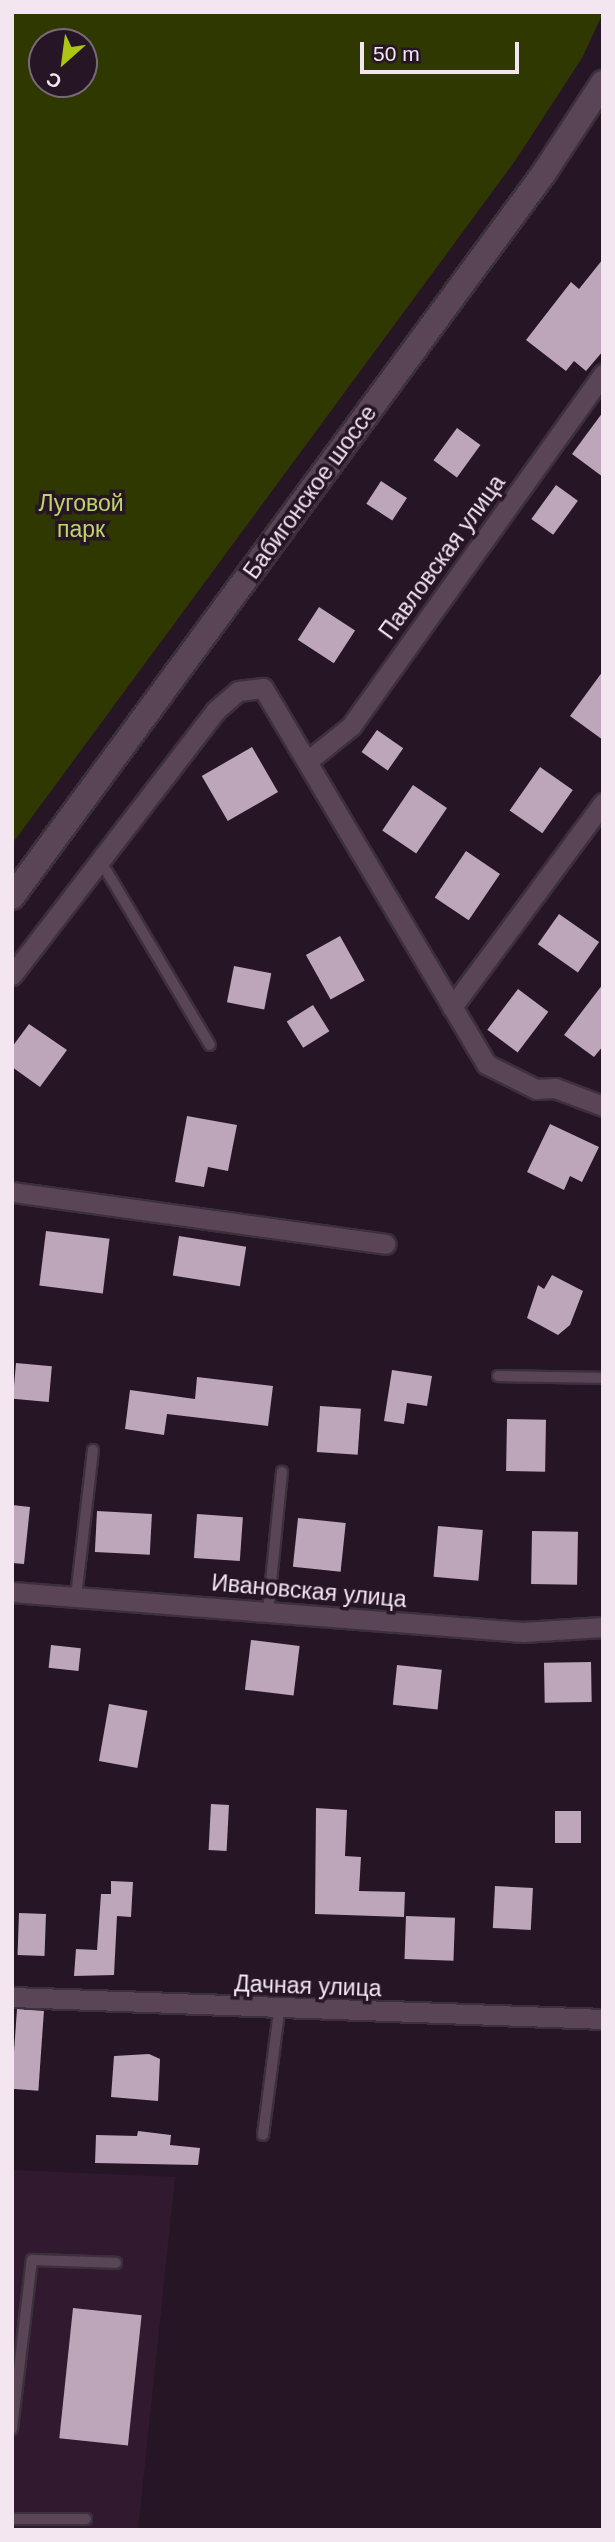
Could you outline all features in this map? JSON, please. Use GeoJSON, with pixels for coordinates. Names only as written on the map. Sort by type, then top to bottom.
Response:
{"type":"FeatureCollection","features":[{"type":"Feature","properties":{"kind":"street","name":"Бабигонское шоссе"},"geometry":{"type":"LineString","coordinates":[[12,897],[544,173],[603,83]]}},
{"type":"Feature","properties":{"kind":"street","name":"Павловская улица"},"geometry":{"type":"LineString","coordinates":[[310,759],[351,726],[603,374]]}},
{"type":"Feature","properties":{"kind":"street"},"geometry":{"type":"LineString","coordinates":[[12,975],[215,711],[238,691],[263,688],[310,759],[486,1064],[536,1089],[555,1088],[603,1106]]}},
{"type":"Feature","properties":{"kind":"street"},"geometry":{"type":"LineString","coordinates":[[452,1007],[603,803]]}},
{"type":"Feature","properties":{"kind":"street"},"geometry":{"type":"LineString","coordinates":[[12,1192],[386,1244]]}},
{"type":"Feature","properties":{"kind":"street","name":"Ивановская улица"},"geometry":{"type":"LineString","coordinates":[[12,1592],[522,1632],[603,1627]]}},
{"type":"Feature","properties":{"kind":"street","name":"Дачная улица"},"geometry":{"type":"LineString","coordinates":[[12,1997],[279,2011],[603,2020]]}},
{"type":"Feature","properties":{"kind":"lane"},"geometry":{"type":"LineString","coordinates":[[99,860],[210,1045]]}},
{"type":"Feature","properties":{"kind":"lane"},"geometry":{"type":"LineString","coordinates":[[498,1376],[603,1378]]}},
{"type":"Feature","properties":{"kind":"lane"},"geometry":{"type":"LineString","coordinates":[[76,1597],[93,1450]]}},
{"type":"Feature","properties":{"kind":"lane"},"geometry":{"type":"LineString","coordinates":[[268,1612],[282,1472]]}},
{"type":"Feature","properties":{"kind":"lane"},"geometry":{"type":"LineString","coordinates":[[263,2135],[279,2011]]}},
{"type":"Feature","properties":{"kind":"lane"},"geometry":{"type":"LineString","coordinates":[[12,2428],[32,2260],[117,2263]]}},
{"type":"Feature","properties":{"kind":"lane"},"geometry":{"type":"LineString","coordinates":[[12,2519],[86,2519]]}},
{"type":"Feature","properties":{"kind":"shaded area"},"geometry":{"type":"Polygon","coordinates":[[[12,2170],[175,2177],[138,2530],[12,2530],[12,2170]]]}},
{"type":"Feature","properties":{"kind":"green space","name":"Луговой парк"},"geometry":{"type":"Polygon","coordinates":[[[12,12],[603,13],[582,58],[515,161],[12,844],[12,12]]]}},
{"type":"Feature","properties":{"kind":"building"},"geometry":{"type":"Polygon","coordinates":[[[603,259],[603,351],[586,371],[574,361],[566,371],[526,340],[571,282],[579,289],[603,259]]]}},
{"type":"Feature","properties":{"kind":"building"},"geometry":{"type":"Polygon","coordinates":[[[603,412],[603,477],[572,454],[603,412]]]}},
{"type":"Feature","properties":{"kind":"building"},"geometry":{"type":"Polygon","coordinates":[[[457,428],[480,445],[457,477],[433,460],[457,428]]]}},
{"type":"Feature","properties":{"kind":"building"},"geometry":{"type":"Polygon","coordinates":[[[381,481],[407,498],[392,521],[366,504],[381,481]]]}},
{"type":"Feature","properties":{"kind":"building"},"geometry":{"type":"Polygon","coordinates":[[[556,485],[578,501],[553,535],[531,519],[556,485]]]}},
{"type":"Feature","properties":{"kind":"building"},"geometry":{"type":"Polygon","coordinates":[[[319,607],[355,630],[334,663],[298,640],[319,607]]]}},
{"type":"Feature","properties":{"kind":"building"},"geometry":{"type":"Polygon","coordinates":[[[603,671],[603,740],[570,716],[603,671]]]}},
{"type":"Feature","properties":{"kind":"building"},"geometry":{"type":"Polygon","coordinates":[[[377,730],[403,748],[388,770],[362,752],[377,730]]]}},
{"type":"Feature","properties":{"kind":"building"},"geometry":{"type":"Polygon","coordinates":[[[252,747],[278,792],[228,821],[202,776],[252,747]]]}},
{"type":"Feature","properties":{"kind":"building"},"geometry":{"type":"Polygon","coordinates":[[[540,767],[573,790],[542,833],[510,810],[540,767]]]}},
{"type":"Feature","properties":{"kind":"building"},"geometry":{"type":"Polygon","coordinates":[[[413,785],[447,808],[416,854],[382,831],[413,785]]]}},
{"type":"Feature","properties":{"kind":"building"},"geometry":{"type":"Polygon","coordinates":[[[466,851],[500,874],[469,920],[435,897],[466,851]]]}},
{"type":"Feature","properties":{"kind":"building"},"geometry":{"type":"Polygon","coordinates":[[[559,914],[599,942],[578,972],[538,944],[559,914]]]}},
{"type":"Feature","properties":{"kind":"building"},"geometry":{"type":"Polygon","coordinates":[[[340,936],[365,981],[331,1000],[306,955],[340,936]]]}},
{"type":"Feature","properties":{"kind":"building"},"geometry":{"type":"Polygon","coordinates":[[[234,966],[271,973],[264,1010],[227,1002],[234,966]]]}},
{"type":"Feature","properties":{"kind":"building"},"geometry":{"type":"Polygon","coordinates":[[[603,984],[603,1046],[594,1057],[564,1035],[603,984]]]}},
{"type":"Feature","properties":{"kind":"building"},"geometry":{"type":"Polygon","coordinates":[[[518,989],[548,1012],[518,1053],[487,1030],[518,989]]]}},
{"type":"Feature","properties":{"kind":"building"},"geometry":{"type":"Polygon","coordinates":[[[313,1005],[329,1031],[303,1048],[287,1021],[313,1005]]]}},
{"type":"Feature","properties":{"kind":"building"},"geometry":{"type":"Polygon","coordinates":[[[29,1024],[67,1050],[40,1087],[12,1067],[12,1047],[29,1024]]]}},
{"type":"Feature","properties":{"kind":"building"},"geometry":{"type":"Polygon","coordinates":[[[187,1116],[237,1125],[228,1171],[208,1167],[204,1187],[175,1182],[187,1116]]]}},
{"type":"Feature","properties":{"kind":"building"},"geometry":{"type":"Polygon","coordinates":[[[550,1124],[599,1147],[582,1182],[570,1176],[564,1190],[527,1172],[550,1124]]]}},
{"type":"Feature","properties":{"kind":"building"},"geometry":{"type":"Polygon","coordinates":[[[46,1231],[110,1239],[103,1293],[39,1286],[46,1231]]]}},
{"type":"Feature","properties":{"kind":"building"},"geometry":{"type":"Polygon","coordinates":[[[179,1236],[246,1247],[240,1286],[173,1276],[179,1236]]]}},
{"type":"Feature","properties":{"kind":"building"},"geometry":{"type":"Polygon","coordinates":[[[552,1275],[583,1291],[570,1325],[558,1335],[527,1318],[538,1285],[544,1289],[552,1275]]]}},
{"type":"Feature","properties":{"kind":"building"},"geometry":{"type":"Polygon","coordinates":[[[16,1363],[52,1366],[49,1402],[13,1399],[16,1363]]]}},
{"type":"Feature","properties":{"kind":"building"},"geometry":{"type":"Polygon","coordinates":[[[392,1370],[432,1376],[427,1406],[407,1403],[404,1424],[384,1421],[392,1370]]]}},
{"type":"Feature","properties":{"kind":"building"},"geometry":{"type":"Polygon","coordinates":[[[197,1377],[273,1386],[268,1426],[167,1414],[164,1435],[125,1429],[130,1390],[195,1399],[197,1377]]]}},
{"type":"Feature","properties":{"kind":"building"},"geometry":{"type":"Polygon","coordinates":[[[320,1406],[361,1409],[358,1455],[317,1452],[320,1406]]]}},
{"type":"Feature","properties":{"kind":"building"},"geometry":{"type":"Polygon","coordinates":[[[507,1419],[546,1420],[545,1472],[506,1471],[507,1419]]]}},
{"type":"Feature","properties":{"kind":"building"},"geometry":{"type":"Polygon","coordinates":[[[12,1505],[30,1507],[24,1564],[12,1563],[12,1505]]]}},
{"type":"Feature","properties":{"kind":"building"},"geometry":{"type":"Polygon","coordinates":[[[97,1511],[152,1514],[150,1555],[95,1552],[97,1511]]]}},
{"type":"Feature","properties":{"kind":"building"},"geometry":{"type":"Polygon","coordinates":[[[197,1514],[243,1517],[240,1561],[194,1558],[197,1514]]]}},
{"type":"Feature","properties":{"kind":"building"},"geometry":{"type":"Polygon","coordinates":[[[298,1518],[346,1523],[341,1572],[293,1567],[298,1518]]]}},
{"type":"Feature","properties":{"kind":"building"},"geometry":{"type":"Polygon","coordinates":[[[438,1526],[483,1530],[478,1581],[434,1577],[438,1526]]]}},
{"type":"Feature","properties":{"kind":"building"},"geometry":{"type":"Polygon","coordinates":[[[532,1531],[578,1532],[577,1585],[531,1584],[532,1531]]]}},
{"type":"Feature","properties":{"kind":"building"},"geometry":{"type":"Polygon","coordinates":[[[251,1640],[300,1646],[294,1696],[245,1690],[251,1640]]]}},
{"type":"Feature","properties":{"kind":"building"},"geometry":{"type":"Polygon","coordinates":[[[51,1645],[81,1648],[78,1671],[49,1668],[51,1645]]]}},
{"type":"Feature","properties":{"kind":"building"},"geometry":{"type":"Polygon","coordinates":[[[591,1662],[592,1702],[545,1703],[544,1663],[591,1662]]]}},
{"type":"Feature","properties":{"kind":"building"},"geometry":{"type":"Polygon","coordinates":[[[397,1665],[442,1670],[438,1709],[393,1705],[397,1665]]]}},
{"type":"Feature","properties":{"kind":"building"},"geometry":{"type":"Polygon","coordinates":[[[109,1704],[147,1711],[137,1768],[99,1761],[109,1704]]]}},
{"type":"Feature","properties":{"kind":"building"},"geometry":{"type":"Polygon","coordinates":[[[211,1804],[229,1805],[227,1851],[209,1850],[211,1804]]]}},
{"type":"Feature","properties":{"kind":"building"},"geometry":{"type":"Polygon","coordinates":[[[316,1808],[347,1810],[345,1856],[361,1857],[359,1891],[405,1892],[404,1917],[315,1914],[316,1808]]]}},
{"type":"Feature","properties":{"kind":"building"},"geometry":{"type":"Polygon","coordinates":[[[555,1811],[581,1811],[581,1843],[555,1843],[555,1811]]]}},
{"type":"Feature","properties":{"kind":"building"},"geometry":{"type":"Polygon","coordinates":[[[111,1881],[133,1882],[131,1917],[117,1916],[114,1975],[74,1976],[76,1949],[97,1950],[101,1894],[111,1894],[111,1881]]]}},
{"type":"Feature","properties":{"kind":"building"},"geometry":{"type":"Polygon","coordinates":[[[495,1886],[533,1888],[531,1930],[493,1928],[495,1886]]]}},
{"type":"Feature","properties":{"kind":"building"},"geometry":{"type":"Polygon","coordinates":[[[19,1913],[46,1914],[45,1956],[18,1955],[19,1913]]]}},
{"type":"Feature","properties":{"kind":"building"},"geometry":{"type":"Polygon","coordinates":[[[406,1916],[455,1918],[453,1961],[404,1959],[406,1916]]]}},
{"type":"Feature","properties":{"kind":"building"},"geometry":{"type":"Polygon","coordinates":[[[17,2009],[44,2011],[38,2091],[12,2089],[17,2009]]]}},
{"type":"Feature","properties":{"kind":"building"},"geometry":{"type":"Polygon","coordinates":[[[149,2054],[160,2059],[158,2101],[111,2097],[114,2056],[149,2054]]]}},
{"type":"Feature","properties":{"kind":"building"},"geometry":{"type":"Polygon","coordinates":[[[138,2131],[171,2135],[170,2145],[200,2148],[198,2165],[95,2163],[96,2135],[137,2136],[138,2131]]]}},
{"type":"Feature","properties":{"kind":"building"},"geometry":{"type":"Polygon","coordinates":[[[73,2308],[142,2315],[128,2445],[59,2438],[73,2308]]]}}]}
